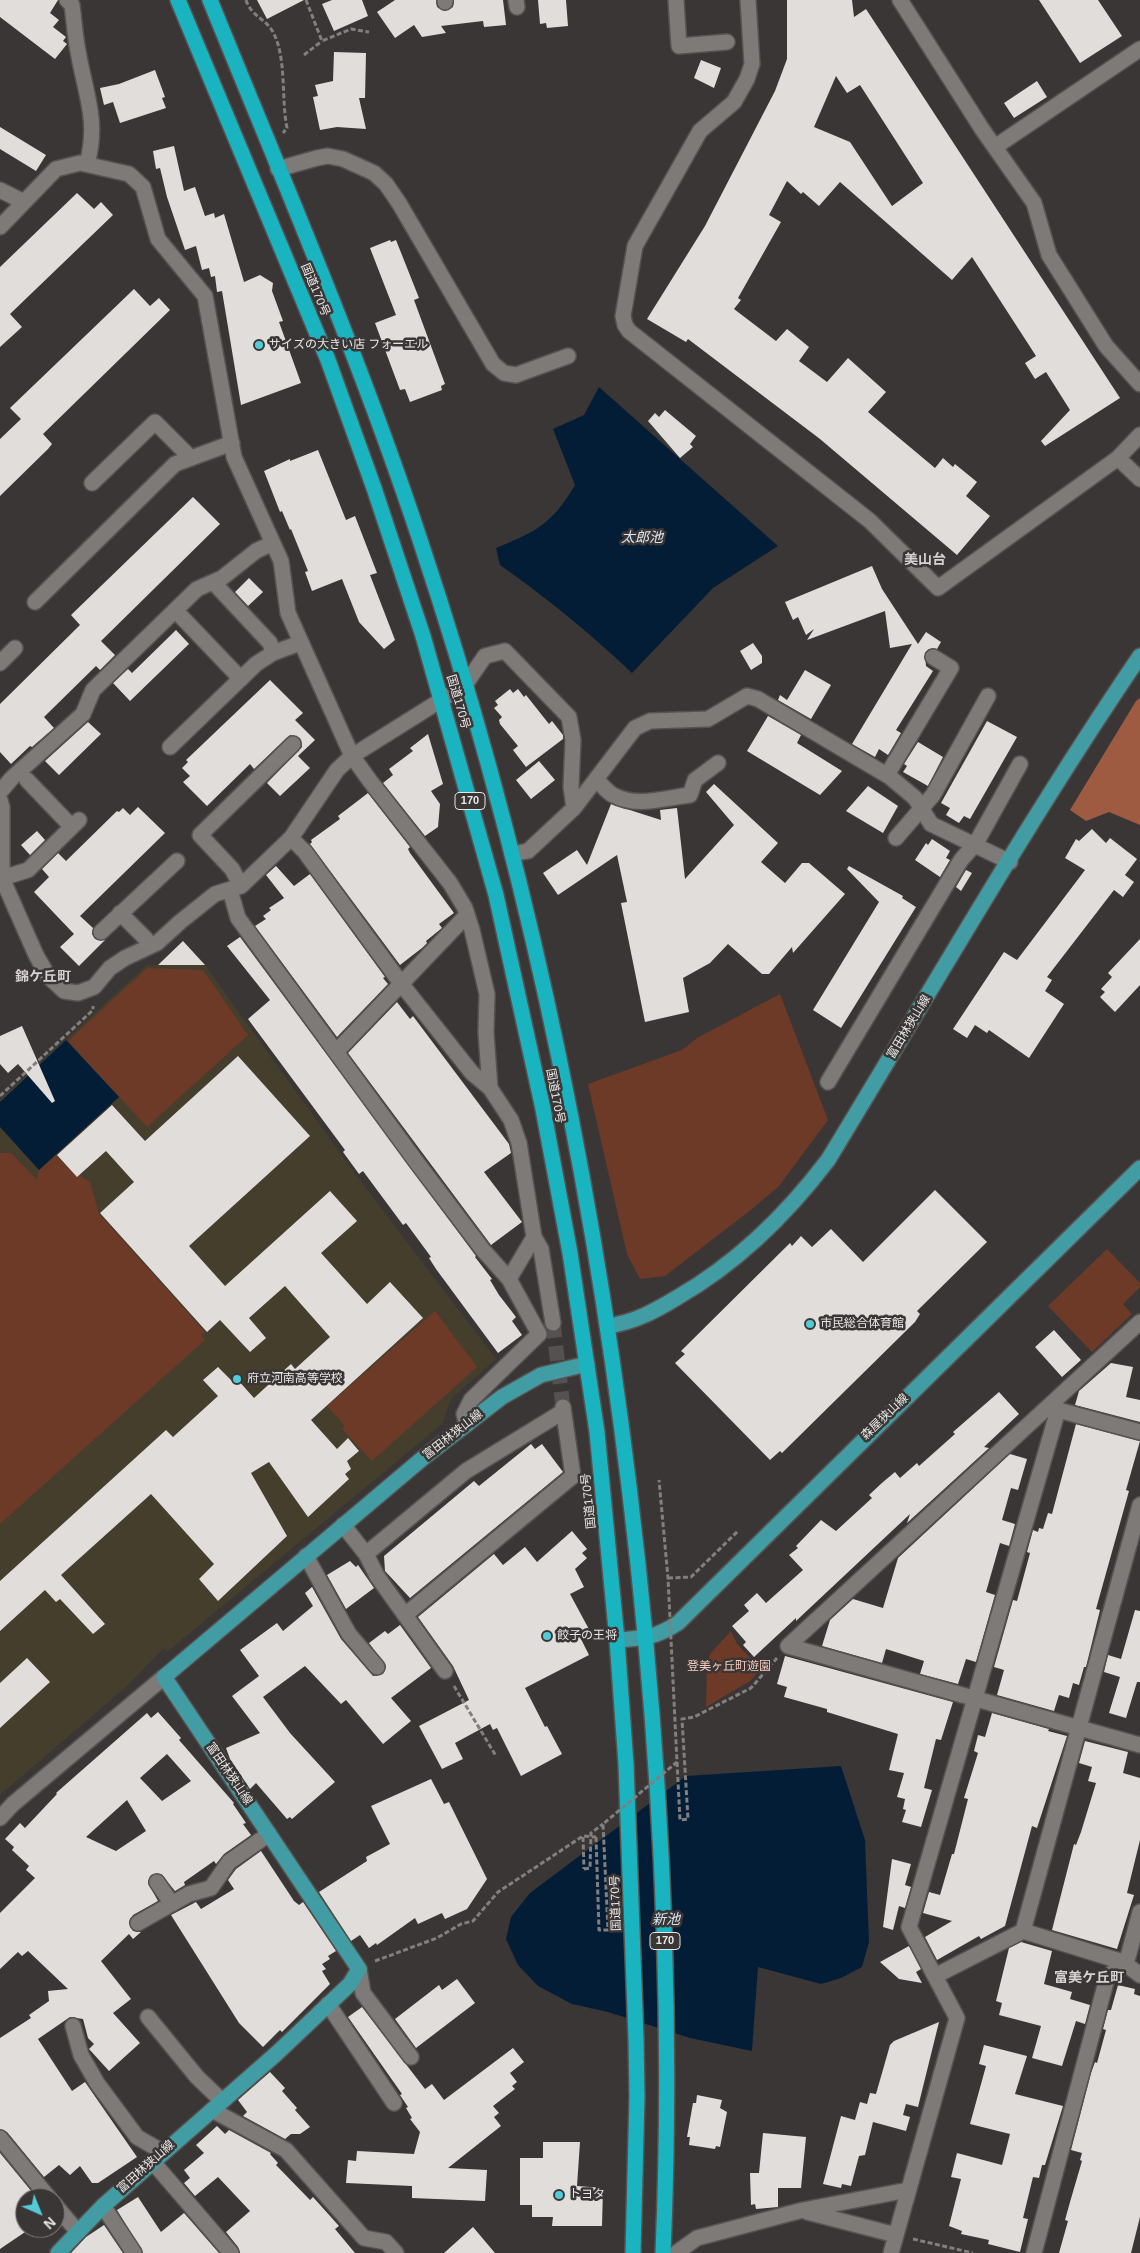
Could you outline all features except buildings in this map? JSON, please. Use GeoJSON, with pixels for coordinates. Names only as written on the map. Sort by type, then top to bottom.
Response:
{"type":"FeatureCollection","features":[{"type":"Feature","properties":{"kind":"highway","name":"国道170号"},"geometry":{"type":"LineString","coordinates":[[178,0],[328,360],[374,488],[423,636],[493,887],[526,1031],[558,1188],[598,1441],[617,1640],[626,1764],[637,2096],[633,2253]]}},
{"type":"Feature","properties":{"kind":"highway","name":"国道170号"},"geometry":{"type":"LineString","coordinates":[[210,0],[345,330],[422,544],[465,685],[512,854],[554,1033],[576,1142],[608,1326],[653,1707],[665,1912],[667,2053],[663,2253]]}},
{"type":"Feature","properties":{"kind":"main road","name":"富田林狭山線"},"geometry":{"type":"LineString","coordinates":[[608,1326],[640,1318],[707,1281],[748,1248],[812,1181],[828,1160],[1108,702],[1140,656]]}},
{"type":"Feature","properties":{"kind":"main road","name":"森屋狭山線"},"geometry":{"type":"LineString","coordinates":[[617,1640],[646,1638],[661,1634],[678,1623],[1140,1168]]}},
{"type":"Feature","properties":{"kind":"main road","name":"富田林狭山線"},"geometry":{"type":"LineString","coordinates":[[58,2253],[103,2206],[276,2054],[350,1984],[359,1969],[164,1677],[343,1525],[502,1397],[541,1375],[586,1364]]}},
{"type":"Feature","properties":{"kind":"street"},"geometry":{"type":"LineString","coordinates":[[67,0],[72,5],[78,52],[88,92],[93,128],[87,164]]}},
{"type":"Feature","properties":{"kind":"street"},"geometry":{"type":"LineString","coordinates":[[676,0],[679,46],[728,42]]}},
{"type":"Feature","properties":{"kind":"street"},"geometry":{"type":"LineString","coordinates":[[748,0],[752,64],[747,79],[734,102],[700,130],[635,246],[623,316],[624,325],[629,331],[870,521],[938,588],[1118,458],[1140,435]]}},
{"type":"Feature","properties":{"kind":"street"},"geometry":{"type":"LineString","coordinates":[[900,0],[995,147],[1034,203],[1049,255],[1106,346],[1140,384]]}},
{"type":"Feature","properties":{"kind":"street"},"geometry":{"type":"LineString","coordinates":[[995,147],[1140,49]]}},
{"type":"Feature","properties":{"kind":"street"},"geometry":{"type":"LineString","coordinates":[[278,169],[328,156],[343,159],[374,173],[386,184],[399,203],[493,364],[504,373],[516,375],[568,356]]}},
{"type":"Feature","properties":{"kind":"street"},"geometry":{"type":"LineString","coordinates":[[0,227],[56,169],[80,163],[87,164],[130,174],[143,187],[158,239],[205,296],[234,457],[281,562],[288,614],[300,643],[352,756],[370,782],[450,883],[467,915],[487,994],[486,1033],[490,1088]]}},
{"type":"Feature","properties":{"kind":"street"},"geometry":{"type":"LineString","coordinates":[[0,190],[24,202]]}},
{"type":"Feature","properties":{"kind":"street"},"geometry":{"type":"LineString","coordinates":[[92,483],[155,422],[191,458]]}},
{"type":"Feature","properties":{"kind":"street"},"geometry":{"type":"LineString","coordinates":[[34,602],[175,464],[232,443]]}},
{"type":"Feature","properties":{"kind":"street"},"geometry":{"type":"LineString","coordinates":[[1118,458],[1140,479]]}},
{"type":"Feature","properties":{"kind":"street"},"geometry":{"type":"LineString","coordinates":[[0,792],[12,778],[83,714],[93,690],[197,589],[222,578],[256,550],[273,543]]}},
{"type":"Feature","properties":{"kind":"street"},"geometry":{"type":"LineString","coordinates":[[213,582],[270,643],[273,653]]}},
{"type":"Feature","properties":{"kind":"street"},"geometry":{"type":"LineString","coordinates":[[176,611],[241,679]]}},
{"type":"Feature","properties":{"kind":"street"},"geometry":{"type":"LineString","coordinates":[[170,747],[256,664],[273,653],[300,643]]}},
{"type":"Feature","properties":{"kind":"street"},"geometry":{"type":"LineString","coordinates":[[0,663],[15,648]]}},
{"type":"Feature","properties":{"kind":"street"},"geometry":{"type":"LineString","coordinates":[[0,800],[2,807],[2,878],[36,955],[48,976],[64,991],[78,993],[94,987],[110,968],[157,943],[215,894],[235,888],[291,838],[337,770],[352,756],[465,685],[485,656],[505,650],[569,718],[573,740],[571,787],[574,808]]}},
{"type":"Feature","properties":{"kind":"street"},"geometry":{"type":"LineString","coordinates":[[887,775],[951,668],[933,657]]}},
{"type":"Feature","properties":{"kind":"street"},"geometry":{"type":"LineString","coordinates":[[512,854],[528,851],[574,808],[635,728],[650,721],[708,720],[747,696],[758,699],[887,775],[916,798],[931,824],[976,843],[1010,862]]}},
{"type":"Feature","properties":{"kind":"street"},"geometry":{"type":"LineString","coordinates":[[896,838],[933,795],[988,696]]}},
{"type":"Feature","properties":{"kind":"street"},"geometry":{"type":"LineString","coordinates":[[293,744],[200,835],[232,870],[238,918],[415,1160],[484,1250],[509,1279],[539,1334],[471,1400],[464,1414],[467,1424]]}},
{"type":"Feature","properties":{"kind":"street"},"geometry":{"type":"LineString","coordinates":[[596,779],[612,795],[632,802],[643,803],[657,799],[690,796],[696,780],[718,763]]}},
{"type":"Feature","properties":{"kind":"street"},"geometry":{"type":"LineString","coordinates":[[828,1082],[961,860],[976,843],[1020,764]]}},
{"type":"Feature","properties":{"kind":"street"},"geometry":{"type":"LineString","coordinates":[[2,878],[14,876],[28,870],[76,824],[27,780]]}},
{"type":"Feature","properties":{"kind":"street"},"geometry":{"type":"LineString","coordinates":[[291,838],[305,852],[402,984],[472,1073],[490,1088],[511,1120],[519,1143],[534,1237],[540,1249],[553,1323]]}},
{"type":"Feature","properties":{"kind":"street"},"geometry":{"type":"LineString","coordinates":[[101,932],[177,861]]}},
{"type":"Feature","properties":{"kind":"street"},"geometry":{"type":"LineString","coordinates":[[120,913],[146,939],[150,946]]}},
{"type":"Feature","properties":{"kind":"street"},"geometry":{"type":"LineString","coordinates":[[337,1051],[467,915]]}},
{"type":"Feature","properties":{"kind":"street"},"geometry":{"type":"LineString","coordinates":[[509,1279],[534,1237]]}},
{"type":"Feature","properties":{"kind":"street"},"geometry":{"type":"LineString","coordinates":[[788,1646],[1055,1406],[1140,1322]]}},
{"type":"Feature","properties":{"kind":"street"},"geometry":{"type":"LineString","coordinates":[[1055,1406],[1140,1432]]}},
{"type":"Feature","properties":{"kind":"street"},"geometry":{"type":"LineString","coordinates":[[891,2253],[957,2018],[909,1927],[975,1699],[1055,1406]]}},
{"type":"Feature","properties":{"kind":"street"},"geometry":{"type":"LineString","coordinates":[[366,1554],[466,1471],[564,1411],[573,1476],[405,1615]]}},
{"type":"Feature","properties":{"kind":"street"},"geometry":{"type":"LineString","coordinates":[[1023,1931],[1140,1505]]}},
{"type":"Feature","properties":{"kind":"street"},"geometry":{"type":"LineString","coordinates":[[343,1525],[366,1554],[377,1576],[444,1671]]}},
{"type":"Feature","properties":{"kind":"street"},"geometry":{"type":"LineString","coordinates":[[306,1556],[349,1634],[377,1667]]}},
{"type":"Feature","properties":{"kind":"street"},"geometry":{"type":"LineString","coordinates":[[788,1646],[1140,1745]]}},
{"type":"Feature","properties":{"kind":"street"},"geometry":{"type":"LineString","coordinates":[[0,1818],[13,1804],[164,1677]]}},
{"type":"Feature","properties":{"kind":"street"},"geometry":{"type":"LineString","coordinates":[[138,1923],[189,1894],[210,1888],[229,1862],[269,1834]]}},
{"type":"Feature","properties":{"kind":"street"},"geometry":{"type":"LineString","coordinates":[[158,1882],[172,1904]]}},
{"type":"Feature","properties":{"kind":"street"},"geometry":{"type":"LineString","coordinates":[[1034,2253],[1107,1978],[1128,1957],[1140,1912]]}},
{"type":"Feature","properties":{"kind":"street"},"geometry":{"type":"LineString","coordinates":[[935,1976],[1023,1931],[1123,1962],[1140,1975]]}},
{"type":"Feature","properties":{"kind":"street"},"geometry":{"type":"LineString","coordinates":[[359,1969],[363,1993],[411,2056]]}},
{"type":"Feature","properties":{"kind":"street"},"geometry":{"type":"LineString","coordinates":[[328,2004],[394,2103]]}},
{"type":"Feature","properties":{"kind":"street"},"geometry":{"type":"LineString","coordinates":[[148,2017],[197,2077],[217,2105],[286,2150],[364,2238],[386,2242],[396,2253]]}},
{"type":"Feature","properties":{"kind":"street"},"geometry":{"type":"LineString","coordinates":[[73,2026],[81,2055],[97,2083],[137,2137],[158,2157],[231,2253]]}},
{"type":"Feature","properties":{"kind":"street"},"geometry":{"type":"LineString","coordinates":[[0,2138],[41,2188]]}},
{"type":"Feature","properties":{"kind":"street"},"geometry":{"type":"LineString","coordinates":[[676,2253],[697,2238],[803,2210],[908,2190]]}},
{"type":"Feature","properties":{"kind":"street"},"geometry":{"type":"LineString","coordinates":[[103,2206],[134,2253]]}},
{"type":"Feature","properties":{"kind":"street"},"geometry":{"type":"LineString","coordinates":[[803,2210],[896,2235]]}},
{"type":"Feature","properties":{"kind":"street"},"geometry":{"type":"LineString","coordinates":[[65,2217],[78,2232]]}},
{"type":"Feature","properties":{"kind":"path"},"geometry":{"type":"LineString","coordinates":[[246,0],[249,10],[273,31],[280,57],[287,128],[281,135]]}},
{"type":"Feature","properties":{"kind":"path"},"geometry":{"type":"LineString","coordinates":[[306,0],[322,41]]}},
{"type":"Feature","properties":{"kind":"path"},"geometry":{"type":"LineString","coordinates":[[304,56],[322,41],[351,29],[369,32]]}},
{"type":"Feature","properties":{"kind":"path"},"geometry":{"type":"LineString","coordinates":[[0,1096],[93,1010],[94,987]]}},
{"type":"Feature","properties":{"kind":"path"},"geometry":{"type":"LineString","coordinates":[[659,1480],[668,1578],[680,1820],[688,1819],[682,1719],[694,1717],[751,1688],[788,1646]]}},
{"type":"Feature","properties":{"kind":"path"},"geometry":{"type":"LineString","coordinates":[[668,1578],[691,1577],[738,1531]]}},
{"type":"Feature","properties":{"kind":"path"},"geometry":{"type":"LineString","coordinates":[[444,1671],[496,1756]]}},
{"type":"Feature","properties":{"kind":"path"},"geometry":{"type":"LineString","coordinates":[[583,1836],[584,1869],[590,1868],[591,1833],[677,1762]]}},
{"type":"Feature","properties":{"kind":"path"},"geometry":{"type":"LineString","coordinates":[[359,1969],[392,1953],[407,1951],[437,1938],[462,1924],[473,1921],[498,1892],[583,1836],[596,1837],[599,1930],[608,1930],[603,1824]]}},
{"type":"Feature","properties":{"kind":"path"},"geometry":{"type":"LineString","coordinates":[[896,2235],[973,2253]]}},
{"type":"Feature","properties":{"kind":"shaded area"},"geometry":{"type":"Polygon","coordinates":[[[1140,698],[1140,825],[1109,812],[1086,821],[1070,810],[1136,701],[1140,698]]]}},
{"type":"Feature","properties":{"kind":"shaded area","name":"府立河南高等学校"},"geometry":{"type":"Polygon","coordinates":[[[147,965],[205,965],[356,1175],[496,1359],[451,1399],[442,1424],[167,1652],[163,1649],[126,1687],[0,1795],[0,1100],[147,965]]]}},
{"type":"Feature","properties":{"kind":"green space"},"geometry":{"type":"Polygon","coordinates":[[[147,968],[203,970],[248,1035],[147,1127],[68,1041],[147,968]]]}},
{"type":"Feature","properties":{"kind":"green space"},"geometry":{"type":"Polygon","coordinates":[[[780,994],[828,1120],[779,1186],[752,1209],[665,1276],[640,1279],[627,1254],[588,1084],[682,1050],[697,1038],[780,994]]]}},
{"type":"Feature","properties":{"kind":"green space"},"geometry":{"type":"Polygon","coordinates":[[[0,1153],[11,1153],[37,1180],[39,1170],[56,1155],[77,1177],[79,1175],[90,1182],[99,1214],[205,1332],[201,1335],[205,1340],[0,1524],[0,1153]]]}},
{"type":"Feature","properties":{"kind":"green space"},"geometry":{"type":"Polygon","coordinates":[[[1107,1249],[1140,1283],[1140,1287],[1123,1304],[1132,1314],[1092,1352],[1048,1306],[1107,1249]]]}},
{"type":"Feature","properties":{"kind":"green space"},"geometry":{"type":"Polygon","coordinates":[[[435,1311],[477,1367],[372,1461],[342,1429],[345,1426],[327,1406],[435,1311]]]}},
{"type":"Feature","properties":{"kind":"green space","name":"登美ヶ丘町遊園"},"geometry":{"type":"Polygon","coordinates":[[[731,1631],[737,1644],[761,1669],[750,1681],[706,1707],[707,1661],[711,1653],[731,1631]]]}},
{"type":"Feature","properties":{"kind":"water","name":"太郎池"},"geometry":{"type":"Polygon","coordinates":[[[599,387],[778,546],[713,588],[632,673],[568,616],[500,565],[496,548],[542,525],[551,518],[567,498],[575,485],[553,429],[584,415],[599,387]]]}},
{"type":"Feature","properties":{"kind":"water"},"geometry":{"type":"Polygon","coordinates":[[[66,1040],[119,1097],[39,1170],[0,1127],[0,1102],[66,1040]]]}},
{"type":"Feature","properties":{"kind":"water","name":"新池"},"geometry":{"type":"Polygon","coordinates":[[[841,1766],[865,1840],[869,1942],[862,1967],[841,1978],[821,1984],[758,1967],[752,2051],[690,2038],[608,2012],[572,2004],[538,1986],[518,1965],[506,1939],[511,1917],[530,1893],[686,1776],[841,1766]]]}},
{"type":"Feature","properties":{"kind":"tunnel"},"geometry":{"type":"LineString","coordinates":[[553,1323],[563,1407]]}},
{"type":"Feature","properties":{"kind":"place","name":"サイズの大きい店 フォーエル"},"geometry":{"type":"Point","coordinates":[259,345]}},
{"type":"Feature","properties":{"kind":"place","name":"市民総合体育館"},"geometry":{"type":"Point","coordinates":[810,1324]}},
{"type":"Feature","properties":{"kind":"place","name":"府立河南高等学校"},"geometry":{"type":"Point","coordinates":[237,1379]}},
{"type":"Feature","properties":{"kind":"place","name":"餃子の王将"},"geometry":{"type":"Point","coordinates":[547,1636]}},
{"type":"Feature","properties":{"kind":"place","name":"トヨタ"},"geometry":{"type":"Point","coordinates":[559,2195]}},
{"type":"Feature","properties":{"kind":"district","name":"美山台"},"geometry":{"type":"Point","coordinates":[925,560]}},
{"type":"Feature","properties":{"kind":"district","name":"錦ケ丘町"},"geometry":{"type":"Point","coordinates":[43,977]}},
{"type":"Feature","properties":{"kind":"district","name":"富美ケ丘町"},"geometry":{"type":"Point","coordinates":[1089,1978]}}]}
